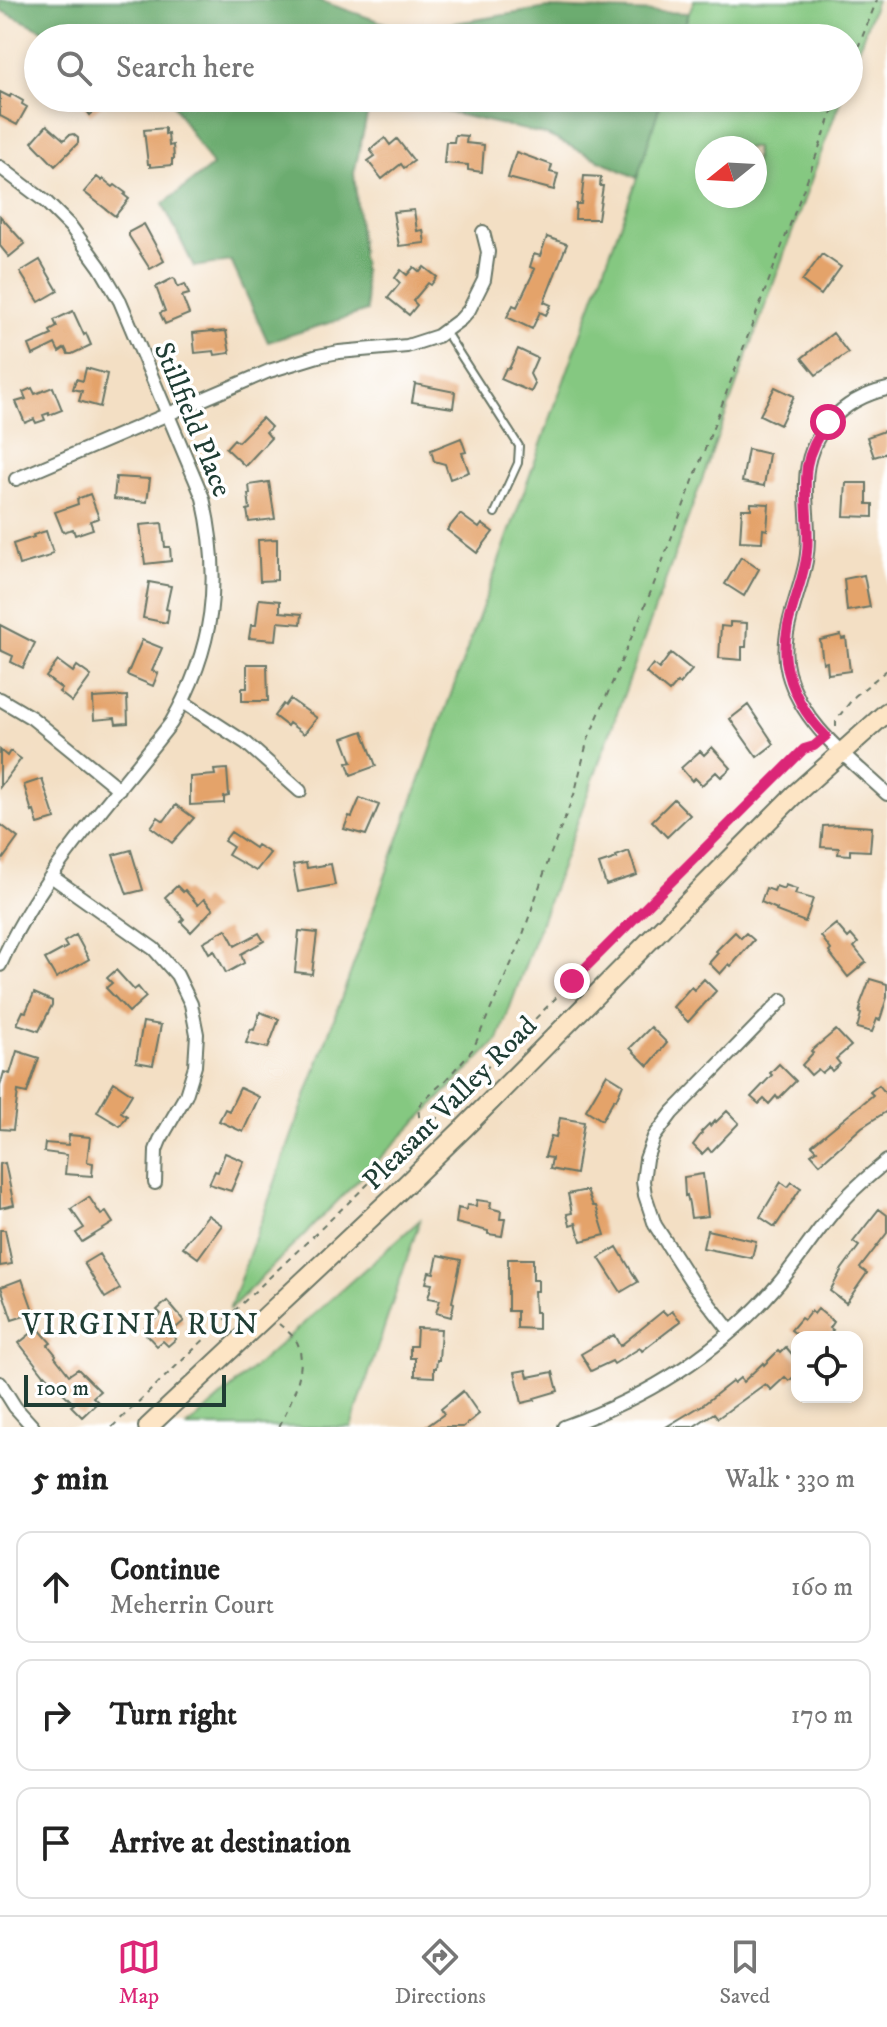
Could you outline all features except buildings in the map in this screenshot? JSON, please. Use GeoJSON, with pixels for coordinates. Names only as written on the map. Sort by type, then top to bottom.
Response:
{"type":"FeatureCollection","features":[{"type":"Feature","properties":{"kind":"main road","name":"Pleasant Valley Road"},"geometry":{"type":"LineString","coordinates":[[148,1427],[443,1149],[766,823],[887,712]]}},
{"type":"Feature","properties":{"kind":"street","name":"Stillfield Place"},"geometry":{"type":"LineString","coordinates":[[0,167],[46,202],[71,227],[120,301],[203,498],[213,561],[207,635],[183,702],[171,723],[51,876],[32,904],[0,965]]}},
{"type":"Feature","properties":{"kind":"street"},"geometry":{"type":"LineString","coordinates":[[16,479],[300,360],[427,341],[445,331],[469,310],[484,280],[488,252],[483,232]]}},
{"type":"Feature","properties":{"kind":"street"},"geometry":{"type":"LineString","coordinates":[[887,389],[856,399],[835,415],[815,442],[807,466],[807,555],[788,624],[786,656],[796,695],[813,721],[887,794]]}},
{"type":"Feature","properties":{"kind":"street"},"geometry":{"type":"LineString","coordinates":[[0,699],[32,718],[119,789]]}},
{"type":"Feature","properties":{"kind":"street"},"geometry":{"type":"LineString","coordinates":[[183,702],[246,743],[300,791]]}},
{"type":"Feature","properties":{"kind":"street"},"geometry":{"type":"LineString","coordinates":[[51,876],[154,949],[177,975],[191,1004],[197,1034],[195,1066],[186,1095],[156,1150],[155,1183]]}},
{"type":"Feature","properties":{"kind":"street"},"geometry":{"type":"LineString","coordinates":[[731,1332],[691,1281],[655,1225],[643,1181],[646,1159],[654,1137],[672,1113],[782,1000]]}},
{"type":"Feature","properties":{"kind":"street"},"geometry":{"type":"LineString","coordinates":[[564,1427],[628,1401],[668,1379],[731,1332],[777,1286],[843,1200],[887,1161]]}},
{"type":"Feature","properties":{"kind":"street"},"geometry":{"type":"LineString","coordinates":[[0,1383],[15,1407],[33,1427]]}},
{"type":"Feature","properties":{"kind":"lane"},"geometry":{"type":"LineString","coordinates":[[445,331],[519,446],[518,463],[495,513]]}},
{"type":"Feature","properties":{"kind":"path"},"geometry":{"type":"LineString","coordinates":[[863,35],[877,0]]}},
{"type":"Feature","properties":{"kind":"path"},"geometry":{"type":"LineString","coordinates":[[443,1149],[420,1124],[418,1107],[473,1049],[519,946],[575,792],[587,742],[652,589],[832,112]]}},
{"type":"Feature","properties":{"kind":"path"},"geometry":{"type":"LineString","coordinates":[[112,1427],[426,1129],[767,785],[804,749],[814,746],[836,728],[836,720],[855,696],[887,670]]}},
{"type":"Feature","properties":{"kind":"path"},"geometry":{"type":"LineString","coordinates":[[269,1314],[296,1340],[302,1360],[279,1427]]}},
{"type":"Feature","properties":{"kind":"green space"},"geometry":{"type":"Polygon","coordinates":[[[0,0],[318,0],[387,24],[30,24],[0,10],[0,0]]]}},
{"type":"Feature","properties":{"kind":"green space"},"geometry":{"type":"Polygon","coordinates":[[[694,0],[876,0],[863,36],[863,24],[685,24],[694,0]]]}},
{"type":"Feature","properties":{"kind":"green space"},"geometry":{"type":"Polygon","coordinates":[[[547,8],[688,13],[684,24],[450,24],[547,8]]]}},
{"type":"Feature","properties":{"kind":"green space"},"geometry":{"type":"Polygon","coordinates":[[[178,112],[368,112],[354,173],[367,311],[268,342],[231,261],[194,267],[163,204],[212,166],[178,112]]]}},
{"type":"Feature","properties":{"kind":"green space"},"geometry":{"type":"Polygon","coordinates":[[[446,112],[658,112],[637,178],[547,135],[446,112]]]}},
{"type":"Feature","properties":{"kind":"green space"},"geometry":{"type":"Polygon","coordinates":[[[658,112],[836,112],[498,1040],[229,1310],[637,178],[658,112]]]}},
{"type":"Feature","properties":{"kind":"green space"},"geometry":{"type":"Polygon","coordinates":[[[420,1220],[351,1427],[187,1427],[420,1220]]]}},
{"type":"Feature","properties":{"kind":"district","name":"VIRGINIA RUN"},"geometry":{"type":"Point","coordinates":[141,1324]}},
{"type":"Feature","properties":{"kind":"route"},"geometry":{"type":"LineString","coordinates":[[572,981],[804,749],[814,746],[826,736],[796,695],[788,672],[786,638],[807,555],[807,466],[815,442],[828,422]]}}]}
